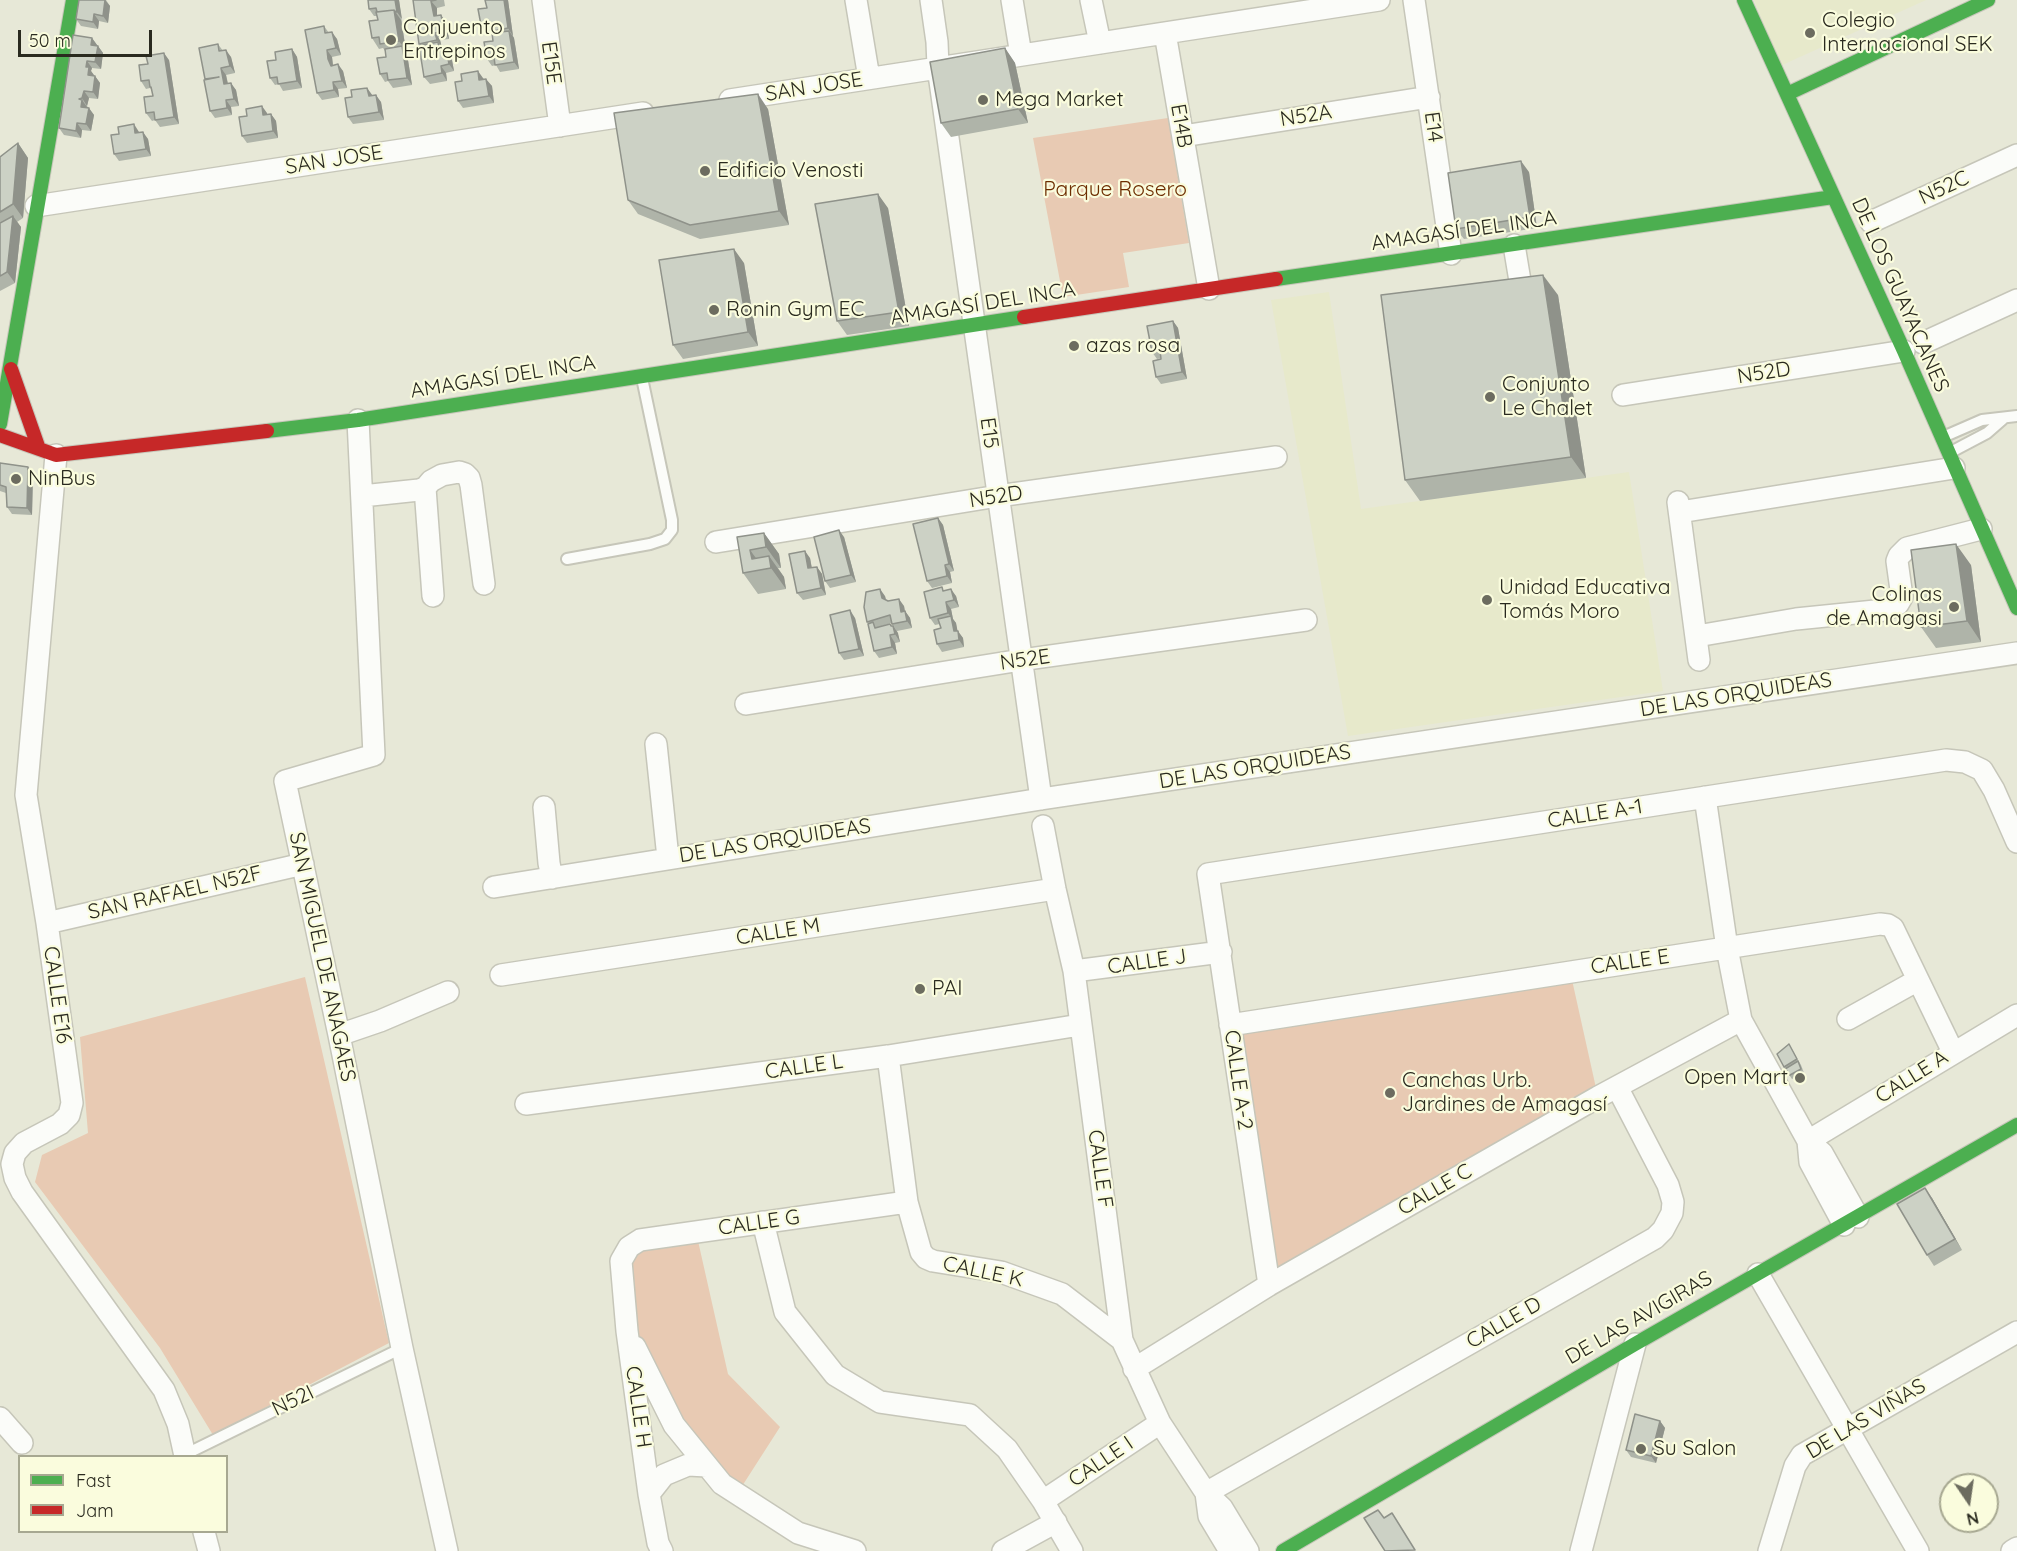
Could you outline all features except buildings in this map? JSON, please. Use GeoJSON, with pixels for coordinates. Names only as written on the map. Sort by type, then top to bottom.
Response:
{"type":"FeatureCollection","features":[{"type":"Feature","properties":{"kind":"street"},"geometry":{"type":"LineString","coordinates":[[0,423],[73,0]]}},
{"type":"Feature","properties":{"kind":"street","name":"E15E"},"geometry":{"type":"LineString","coordinates":[[543,0],[560,126]]}},
{"type":"Feature","properties":{"kind":"street"},"geometry":{"type":"LineString","coordinates":[[856,0],[869,78]]}},
{"type":"Feature","properties":{"kind":"street","name":"E15"},"geometry":{"type":"LineString","coordinates":[[931,0],[973,327],[1041,799]]}},
{"type":"Feature","properties":{"kind":"street"},"geometry":{"type":"LineString","coordinates":[[1012,0],[1021,55]]}},
{"type":"Feature","properties":{"kind":"street"},"geometry":{"type":"LineString","coordinates":[[1091,0],[1100,43]]}},
{"type":"Feature","properties":{"kind":"street","name":"SAN JOSE"},"geometry":{"type":"LineString","coordinates":[[709,103],[1379,0]]}},
{"type":"Feature","properties":{"kind":"street","name":"E14"},"geometry":{"type":"LineString","coordinates":[[1414,0],[1452,254]]}},
{"type":"Feature","properties":{"kind":"street","name":"DE LOS GUAYACANES"},"geometry":{"type":"LineString","coordinates":[[1744,0],[1833,197],[1913,347],[1941,438],[2017,608]]}},
{"type":"Feature","properties":{"kind":"street"},"geometry":{"type":"LineString","coordinates":[[1787,94],[1988,0]]}},
{"type":"Feature","properties":{"kind":"street","name":"E14B"},"geometry":{"type":"LineString","coordinates":[[1165,33],[1209,289]]}},
{"type":"Feature","properties":{"kind":"street","name":"N52A"},"geometry":{"type":"LineString","coordinates":[[1183,136],[1429,97]]}},
{"type":"Feature","properties":{"kind":"street","name":"SAN JOSE"},"geometry":{"type":"LineString","coordinates":[[36,206],[663,110]]}},
{"type":"Feature","properties":{"kind":"street","name":"N52C"},"geometry":{"type":"LineString","coordinates":[[1871,222],[2017,155]]}},
{"type":"Feature","properties":{"kind":"street","name":"AMAGASÍ DEL INCA"},"geometry":{"type":"LineString","coordinates":[[0,435],[48,452],[358,420],[1209,289],[1833,197]]}},
{"type":"Feature","properties":{"kind":"street"},"geometry":{"type":"LineString","coordinates":[[1514,245],[1527,327]]}},
{"type":"Feature","properties":{"kind":"street","name":"N52D"},"geometry":{"type":"LineString","coordinates":[[1623,395],[1913,347],[2017,300]]}},
{"type":"Feature","properties":{"kind":"street"},"geometry":{"type":"LineString","coordinates":[[1501,308],[1524,305]]}},
{"type":"Feature","properties":{"kind":"street"},"geometry":{"type":"LineString","coordinates":[[10,365],[48,452]]}},
{"type":"Feature","properties":{"kind":"street","name":"SAN MIGUEL DE ANAGAES"},"geometry":{"type":"LineString","coordinates":[[358,420],[374,755],[285,782],[402,1348],[447,1551]]}},
{"type":"Feature","properties":{"kind":"street","name":"CALLE E16"},"geometry":{"type":"LineString","coordinates":[[48,452],[26,795],[47,923],[72,1103],[69,1115],[60,1124],[24,1143],[15,1153],[12,1164],[15,1178],[22,1192],[164,1390],[178,1424],[185,1455]]}},
{"type":"Feature","properties":{"kind":"street","name":"N52D"},"geometry":{"type":"LineString","coordinates":[[716,542],[998,496],[1276,457]]}},
{"type":"Feature","properties":{"kind":"street"},"geometry":{"type":"LineString","coordinates":[[1699,660],[1679,507],[1951,461]]}},
{"type":"Feature","properties":{"kind":"street"},"geometry":{"type":"LineString","coordinates":[[362,496],[426,488],[442,475],[459,472],[469,478],[484,584]]}},
{"type":"Feature","properties":{"kind":"street"},"geometry":{"type":"LineString","coordinates":[[426,488],[433,596]]}},
{"type":"Feature","properties":{"kind":"street"},"geometry":{"type":"LineString","coordinates":[[1697,636],[1796,619],[1885,610],[1898,604],[1902,597],[1897,561],[1907,548],[1982,529]]}},
{"type":"Feature","properties":{"kind":"street","name":"N52E"},"geometry":{"type":"LineString","coordinates":[[746,704],[1021,660],[1306,620]]}},
{"type":"Feature","properties":{"kind":"street","name":"DE LAS ORQUIDEAS"},"geometry":{"type":"LineString","coordinates":[[494,887],[1041,799],[2017,652]]}},
{"type":"Feature","properties":{"kind":"street"},"geometry":{"type":"LineString","coordinates":[[656,744],[668,858]]}},
{"type":"Feature","properties":{"kind":"street","name":"CALLE A-1"},"geometry":{"type":"LineString","coordinates":[[1208,874],[1947,760],[1965,762],[1982,770],[1994,790],[2017,842]]}},
{"type":"Feature","properties":{"kind":"street"},"geometry":{"type":"LineString","coordinates":[[1705,797],[1727,948],[1741,1020],[1808,1141],[1822,1153],[1851,1221]]}},
{"type":"Feature","properties":{"kind":"street"},"geometry":{"type":"LineString","coordinates":[[544,807],[552,878]]}},
{"type":"Feature","properties":{"kind":"street","name":"CALLE F"},"geometry":{"type":"LineString","coordinates":[[1044,826],[1055,889],[1074,971],[1122,1340],[1160,1423],[1206,1493],[1222,1508],[1248,1551]]}},
{"type":"Feature","properties":{"kind":"street","name":"SAN RAFAEL N52F"},"geometry":{"type":"LineString","coordinates":[[47,923],[303,864]]}},
{"type":"Feature","properties":{"kind":"street","name":"CALLE A-2"},"geometry":{"type":"LineString","coordinates":[[1208,874],[1269,1285]]}},
{"type":"Feature","properties":{"kind":"street","name":"CALLE M"},"geometry":{"type":"LineString","coordinates":[[501,975],[1055,889]]}},
{"type":"Feature","properties":{"kind":"street","name":"CALLE E"},"geometry":{"type":"LineString","coordinates":[[1230,1025],[1559,973],[1888,925],[1893,928],[1953,1052]]}},
{"type":"Feature","properties":{"kind":"street","name":"CALLE J"},"geometry":{"type":"LineString","coordinates":[[1074,971],[1221,952]]}},
{"type":"Feature","properties":{"kind":"street"},"geometry":{"type":"LineString","coordinates":[[1848,1019],[1918,980]]}},
{"type":"Feature","properties":{"kind":"street"},"geometry":{"type":"LineString","coordinates":[[339,1035],[380,1021],[448,992]]}},
{"type":"Feature","properties":{"kind":"street","name":"CALLE A"},"geometry":{"type":"LineString","coordinates":[[1808,1141],[2017,1015]]}},
{"type":"Feature","properties":{"kind":"street","name":"CALLE C"},"geometry":{"type":"LineString","coordinates":[[1134,1369],[1269,1285],[1617,1087],[1741,1020]]}},
{"type":"Feature","properties":{"kind":"street","name":"CALLE L"},"geometry":{"type":"LineString","coordinates":[[526,1104],[888,1056],[1080,1025]]}},
{"type":"Feature","properties":{"kind":"street","name":"CALLE K"},"geometry":{"type":"LineString","coordinates":[[888,1056],[907,1202],[921,1251],[926,1258],[1001,1272],[1062,1293],[1122,1340]]}},
{"type":"Feature","properties":{"kind":"street","name":"CALLE D"},"geometry":{"type":"LineString","coordinates":[[1206,1493],[1655,1238],[1663,1230],[1672,1213],[1673,1202],[1668,1185],[1617,1087]]}},
{"type":"Feature","properties":{"kind":"street","name":"DE LAS AVIGIRAS"},"geometry":{"type":"LineString","coordinates":[[1283,1551],[1635,1344],[2017,1125]]}},
{"type":"Feature","properties":{"kind":"street","name":"CALLE G"},"geometry":{"type":"LineString","coordinates":[[621,1261],[629,1247],[640,1240],[907,1202]]}},
{"type":"Feature","properties":{"kind":"street"},"geometry":{"type":"LineString","coordinates":[[763,1222],[785,1312],[835,1375],[880,1402],[970,1415],[1007,1449],[1056,1522],[1072,1551]]}},
{"type":"Feature","properties":{"kind":"street","name":"CALLE H"},"geometry":{"type":"LineString","coordinates":[[621,1261],[627,1331],[650,1494],[658,1543],[662,1551]]}},
{"type":"Feature","properties":{"kind":"street"},"geometry":{"type":"LineString","coordinates":[[1758,1274],[1918,1551]]}},
{"type":"Feature","properties":{"kind":"street"},"geometry":{"type":"LineString","coordinates":[[627,1331],[674,1425],[722,1484],[798,1533],[855,1551]]}},
{"type":"Feature","properties":{"kind":"street","name":"DE LAS VIÑAS"},"geometry":{"type":"LineString","coordinates":[[1769,1551],[1795,1466],[1802,1455],[2017,1332]]}},
{"type":"Feature","properties":{"kind":"street"},"geometry":{"type":"LineString","coordinates":[[1581,1551],[1635,1344]]}},
{"type":"Feature","properties":{"kind":"street"},"geometry":{"type":"LineString","coordinates":[[0,1418],[22,1443]]}},
{"type":"Feature","properties":{"kind":"street","name":"CALLE I"},"geometry":{"type":"LineString","coordinates":[[1042,1501],[1160,1423]]}},
{"type":"Feature","properties":{"kind":"street"},"geometry":{"type":"LineString","coordinates":[[650,1494],[664,1475],[688,1465],[707,1466]]}},
{"type":"Feature","properties":{"kind":"street","name":"CALLE F"},"geometry":{"type":"LineString","coordinates":[[1206,1493],[1209,1516],[1230,1551]]}},
{"type":"Feature","properties":{"kind":"street"},"geometry":{"type":"LineString","coordinates":[[1014,1548],[1056,1522]]}},
{"type":"Feature","properties":{"kind":"street"},"geometry":{"type":"LineString","coordinates":[[204,1533],[209,1551]]}},
{"type":"Feature","properties":{"kind":"street"},"geometry":{"type":"LineString","coordinates":[[2012,1551],[2017,1548]]}},
{"type":"Feature","properties":{"kind":"lane"},"geometry":{"type":"LineString","coordinates":[[567,559],[650,544],[665,539],[672,530],[672,520],[642,377]]}},
{"type":"Feature","properties":{"kind":"lane"},"geometry":{"type":"LineString","coordinates":[[1941,438],[1982,420],[2017,416]]}},
{"type":"Feature","properties":{"kind":"lane"},"geometry":{"type":"LineString","coordinates":[[1951,461],[1988,434],[2003,418]]}},
{"type":"Feature","properties":{"kind":"lane","name":"N52I"},"geometry":{"type":"LineString","coordinates":[[187,1455],[402,1348]]}},
{"type":"Feature","properties":{"kind":"shaded area","name":"Colegio Internacional SEK"},"geometry":{"type":"Polygon","coordinates":[[[1754,0],[1926,0],[1780,66],[1754,0]]]}},
{"type":"Feature","properties":{"kind":"shaded area","name":"Unidad Educativa Tomás Moro"},"geometry":{"type":"Polygon","coordinates":[[[1329,292],[1361,509],[1629,472],[1663,691],[1348,736],[1271,300],[1329,292]]]}},
{"type":"Feature","properties":{"kind":"green space","name":"Parque Rosero"},"geometry":{"type":"Polygon","coordinates":[[[1168,118],[1189,243],[1123,253],[1129,287],[1063,297],[1033,138],[1168,118]]]}},
{"type":"Feature","properties":{"kind":"green space"},"geometry":{"type":"Polygon","coordinates":[[[1570,971],[1598,1097],[1269,1285],[1230,1025],[1570,971]]]}},
{"type":"Feature","properties":{"kind":"green space"},"geometry":{"type":"Polygon","coordinates":[[[305,977],[389,1343],[213,1435],[160,1348],[35,1182],[42,1155],[88,1133],[80,1037],[305,977]]]}},
{"type":"Feature","properties":{"kind":"green space"},"geometry":{"type":"Polygon","coordinates":[[[696,1232],[728,1374],[780,1427],[737,1494],[622,1331],[613,1281],[638,1242],[696,1232]]]}},
{"type":"Feature","properties":{"kind":"traffic: fast"},"geometry":{"type":"LineString","coordinates":[[0,424],[73,0]]}},
{"type":"Feature","properties":{"kind":"traffic: fast"},"geometry":{"type":"LineString","coordinates":[[1744,0],[1904,351],[2017,608]]}},
{"type":"Feature","properties":{"kind":"traffic: fast"},"geometry":{"type":"LineString","coordinates":[[1787,94],[1988,0]]}},
{"type":"Feature","properties":{"kind":"traffic: fast"},"geometry":{"type":"LineString","coordinates":[[1276,279],[1833,197]]}},
{"type":"Feature","properties":{"kind":"traffic: fast"},"geometry":{"type":"LineString","coordinates":[[267,431],[358,420],[1024,317]]}},
{"type":"Feature","properties":{"kind":"traffic: fast"},"geometry":{"type":"LineString","coordinates":[[1283,1551],[1635,1344],[2017,1125]]}},
{"type":"Feature","properties":{"kind":"traffic: jam"},"geometry":{"type":"LineString","coordinates":[[1024,317],[1276,279]]}},
{"type":"Feature","properties":{"kind":"traffic: jam"},"geometry":{"type":"LineString","coordinates":[[11,369],[39,449]]}},
{"type":"Feature","properties":{"kind":"traffic: jam"},"geometry":{"type":"LineString","coordinates":[[0,435],[56,455],[267,431]]}},
{"type":"Feature","properties":{"kind":"place","name":"Colegio Internacional SEK"},"geometry":{"type":"Point","coordinates":[1810,33]}},
{"type":"Feature","properties":{"kind":"place","name":"Conjuento Entrepinos"},"geometry":{"type":"Point","coordinates":[391,40]}},
{"type":"Feature","properties":{"kind":"place","name":"Mega Market"},"geometry":{"type":"Point","coordinates":[983,100]}},
{"type":"Feature","properties":{"kind":"place","name":"Edificio Venosti"},"geometry":{"type":"Point","coordinates":[705,171]}},
{"type":"Feature","properties":{"kind":"place","name":"Ronin Gym EC"},"geometry":{"type":"Point","coordinates":[714,310]}},
{"type":"Feature","properties":{"kind":"place","name":"azas rosa"},"geometry":{"type":"Point","coordinates":[1074,346]}},
{"type":"Feature","properties":{"kind":"place","name":"Conjunto Le Chalet"},"geometry":{"type":"Point","coordinates":[1490,397]}},
{"type":"Feature","properties":{"kind":"place","name":"NinBus"},"geometry":{"type":"Point","coordinates":[16,479]}},
{"type":"Feature","properties":{"kind":"place","name":"Unidad Educativa Tomás Moro"},"geometry":{"type":"Point","coordinates":[1487,600]}},
{"type":"Feature","properties":{"kind":"place","name":"Colinas de Amagasi"},"geometry":{"type":"Point","coordinates":[1954,607]}},
{"type":"Feature","properties":{"kind":"place","name":"PAI"},"geometry":{"type":"Point","coordinates":[920,989]}},
{"type":"Feature","properties":{"kind":"place","name":"Open Mart"},"geometry":{"type":"Point","coordinates":[1800,1078]}},
{"type":"Feature","properties":{"kind":"place","name":"Canchas Urb. Jardines de Amagasí"},"geometry":{"type":"Point","coordinates":[1390,1093]}},
{"type":"Feature","properties":{"kind":"place","name":"Su Salon"},"geometry":{"type":"Point","coordinates":[1641,1449]}}]}
